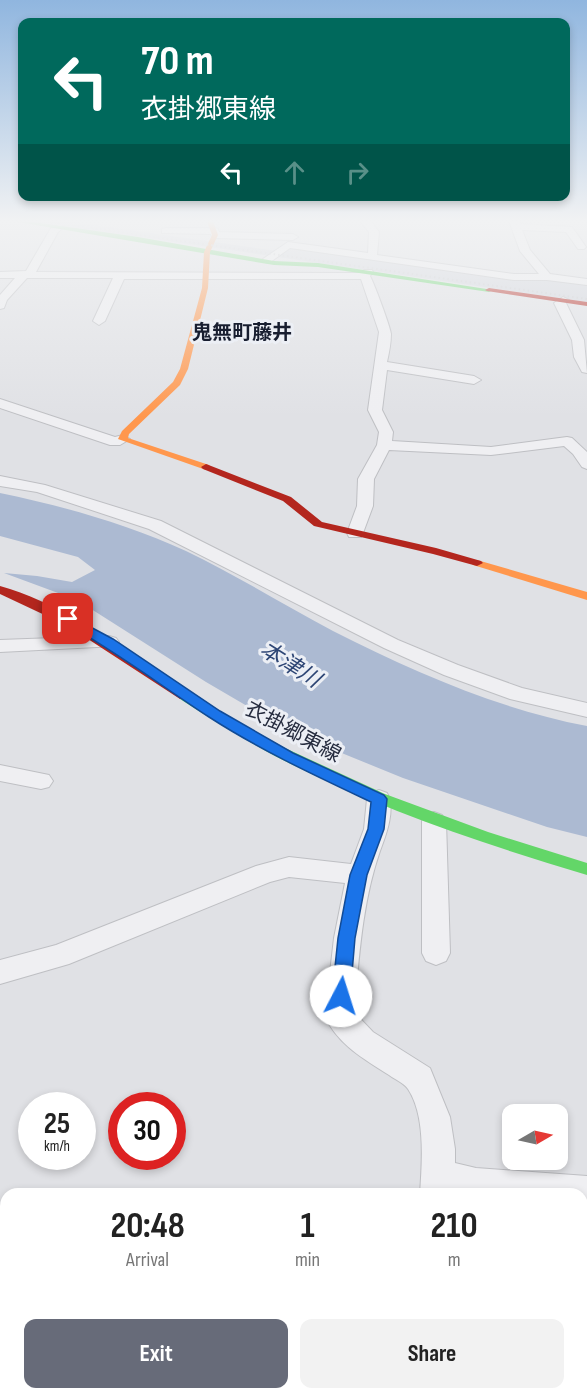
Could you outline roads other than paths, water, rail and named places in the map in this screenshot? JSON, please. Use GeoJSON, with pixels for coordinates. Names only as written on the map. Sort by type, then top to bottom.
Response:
{"type":"FeatureCollection","features":[{"type":"Feature","properties":{"kind":"street"},"geometry":{"type":"LineString","coordinates":[[0,306],[2,298],[14,286]]}},
{"type":"Feature","properties":{"kind":"street"},"geometry":{"type":"LineString","coordinates":[[99,321],[115,286]]}},
{"type":"Feature","properties":{"kind":"street"},"geometry":{"type":"LineString","coordinates":[[123,439],[125,433],[177,383],[184,369],[205,286]]}},
{"type":"Feature","properties":{"kind":"street"},"geometry":{"type":"LineString","coordinates":[[355,533],[365,506],[366,479],[384,445],[386,432],[375,410],[385,332],[371,295],[370,286]]}},
{"type":"Feature","properties":{"kind":"street"},"geometry":{"type":"LineString","coordinates":[[459,286],[587,304]]}},
{"type":"Feature","properties":{"kind":"street"},"geometry":{"type":"LineString","coordinates":[[562,300],[560,303],[578,340],[580,357],[587,369]]}},
{"type":"Feature","properties":{"kind":"street"},"geometry":{"type":"LineString","coordinates":[[381,365],[474,380]]}},
{"type":"Feature","properties":{"kind":"street"},"geometry":{"type":"LineString","coordinates":[[0,403],[115,442],[123,439],[234,476],[287,499],[318,524],[436,551],[587,596]]}},
{"type":"Feature","properties":{"kind":"street"},"geometry":{"type":"LineString","coordinates":[[384,445],[491,452],[567,441],[579,452],[587,464]]}},
{"type":"Feature","properties":{"kind":"street"},"geometry":{"type":"LineString","coordinates":[[0,481],[78,500],[155,525],[391,644],[517,694],[587,710]]}},
{"type":"Feature","properties":{"kind":"street","name":"衣掛郷東線"},"geometry":{"type":"LineString","coordinates":[[0,591],[47,609],[109,642],[215,714],[288,756],[379,799],[434,820],[517,850],[587,869]]}},
{"type":"Feature","properties":{"kind":"street"},"geometry":{"type":"LineString","coordinates":[[0,646],[109,642]]}},
{"type":"Feature","properties":{"kind":"street"},"geometry":{"type":"LineString","coordinates":[[3,779],[41,781]]}},
{"type":"Feature","properties":{"kind":"street"},"geometry":{"type":"LineString","coordinates":[[379,799],[376,829],[359,875],[347,938],[339,1016],[363,1042],[419,1078],[434,1117],[439,1149],[438,1185],[476,1184],[525,1188]]}},
{"type":"Feature","properties":{"kind":"street"},"geometry":{"type":"LineString","coordinates":[[434,820],[436,954]]}},
{"type":"Feature","properties":{"kind":"street"},"geometry":{"type":"LineString","coordinates":[[0,972],[59,956],[265,873],[289,867],[359,875]]}},
{"type":"Feature","properties":{"kind":"water","name":"本津川"},"geometry":{"type":"Polygon","coordinates":[[[0,493],[94,517],[164,541],[223,570],[333,631],[425,675],[521,710],[587,726],[587,837],[547,827],[403,778],[295,734],[206,682],[77,600],[4,573],[72,582],[95,570],[78,557],[0,536],[0,493]]]}},
{"type":"Feature","properties":{"kind":"railway"},"geometry":{"type":"LineString","coordinates":[[498,286],[587,299]]}},
{"type":"Feature","properties":{"kind":"district","name":"鬼無町藤井"},"geometry":{"type":"Point","coordinates":[242,333]}}]}
